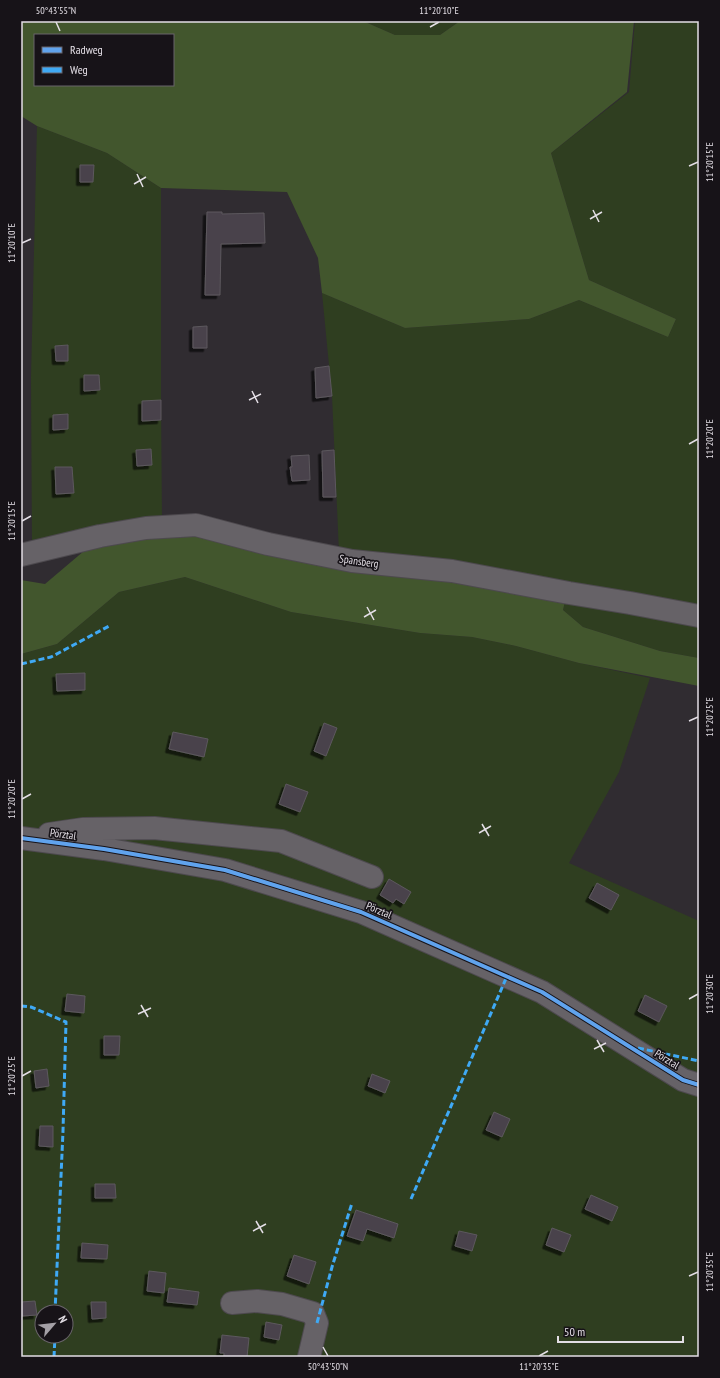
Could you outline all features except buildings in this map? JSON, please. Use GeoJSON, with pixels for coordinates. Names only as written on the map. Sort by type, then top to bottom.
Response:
{"type":"FeatureCollection","features":[{"type":"Feature","properties":{"kind":"street","name":"Spansberg"},"geometry":{"type":"LineString","coordinates":[[21,555],[100,536],[146,528],[196,526],[268,544],[352,561],[452,571],[699,616]]}},
{"type":"Feature","properties":{"kind":"street"},"geometry":{"type":"LineString","coordinates":[[22,838],[83,829],[154,828],[281,841],[372,876]]}},
{"type":"Feature","properties":{"kind":"street","name":"Pörztal"},"geometry":{"type":"LineString","coordinates":[[22,838],[104,849],[225,870],[362,912],[542,992],[683,1080],[699,1085]]}},
{"type":"Feature","properties":{"kind":"street"},"geometry":{"type":"LineString","coordinates":[[232,1304],[257,1302],[282,1304],[313,1313],[317,1323],[309,1357]]}},
{"type":"Feature","properties":{"kind":"green space"},"geometry":{"type":"Polygon","coordinates":[[[21,21],[363,21],[395,35],[440,35],[460,21],[634,21],[627,92],[551,153],[589,280],[676,319],[668,337],[579,300],[529,319],[405,328],[322,293],[318,258],[287,192],[161,188],[107,153],[37,126],[21,116],[21,21]]]}},
{"type":"Feature","properties":{"kind":"green space"},"geometry":{"type":"Polygon","coordinates":[[[363,21],[460,21],[440,35],[395,35],[363,21]]]}},
{"type":"Feature","properties":{"kind":"green space"},"geometry":{"type":"Polygon","coordinates":[[[635,21],[699,21],[699,610],[339,552],[332,396],[322,293],[405,328],[529,319],[579,300],[668,337],[676,319],[589,280],[551,153],[629,92],[635,21]]]}},
{"type":"Feature","properties":{"kind":"green space"},"geometry":{"type":"Polygon","coordinates":[[[37,126],[107,153],[161,188],[162,522],[32,548],[31,377],[37,126]]]}},
{"type":"Feature","properties":{"kind":"green space"},"geometry":{"type":"Polygon","coordinates":[[[193,530],[566,597],[563,610],[583,627],[660,651],[699,658],[699,686],[579,663],[516,646],[472,637],[420,633],[291,612],[185,577],[119,592],[57,644],[21,654],[21,580],[45,584],[91,545],[193,530]]]}},
{"type":"Feature","properties":{"kind":"green space"},"geometry":{"type":"Polygon","coordinates":[[[185,577],[291,612],[420,633],[472,637],[516,646],[579,663],[650,678],[619,772],[569,863],[699,921],[699,1357],[21,1357],[21,654],[57,644],[119,592],[185,577]]]}},
{"type":"Feature","properties":{"kind":"green space"},"geometry":{"type":"Polygon","coordinates":[[[566,597],[699,622],[699,658],[660,651],[583,627],[563,610],[566,597]]]}},
{"type":"Feature","properties":{"kind":"marked path"},"geometry":{"type":"LineString","coordinates":[[21,664],[51,657],[111,625]]}},
{"type":"Feature","properties":{"kind":"marked path"},"geometry":{"type":"LineString","coordinates":[[411,1199],[507,976]]}},
{"type":"Feature","properties":{"kind":"marked path"},"geometry":{"type":"LineString","coordinates":[[21,1006],[31,1007],[66,1022],[55,1304]]}},
{"type":"Feature","properties":{"kind":"marked path"},"geometry":{"type":"LineString","coordinates":[[638,1048],[699,1061]]}},
{"type":"Feature","properties":{"kind":"marked path"},"geometry":{"type":"LineString","coordinates":[[317,1323],[332,1267],[352,1203]]}},
{"type":"Feature","properties":{"kind":"marked path"},"geometry":{"type":"LineString","coordinates":[[54,1357],[55,1344]]}},
{"type":"Feature","properties":{"kind":"cycle path"},"geometry":{"type":"LineString","coordinates":[[21,838],[104,849],[225,870],[361,912],[542,992],[683,1080],[699,1085]]}}]}
